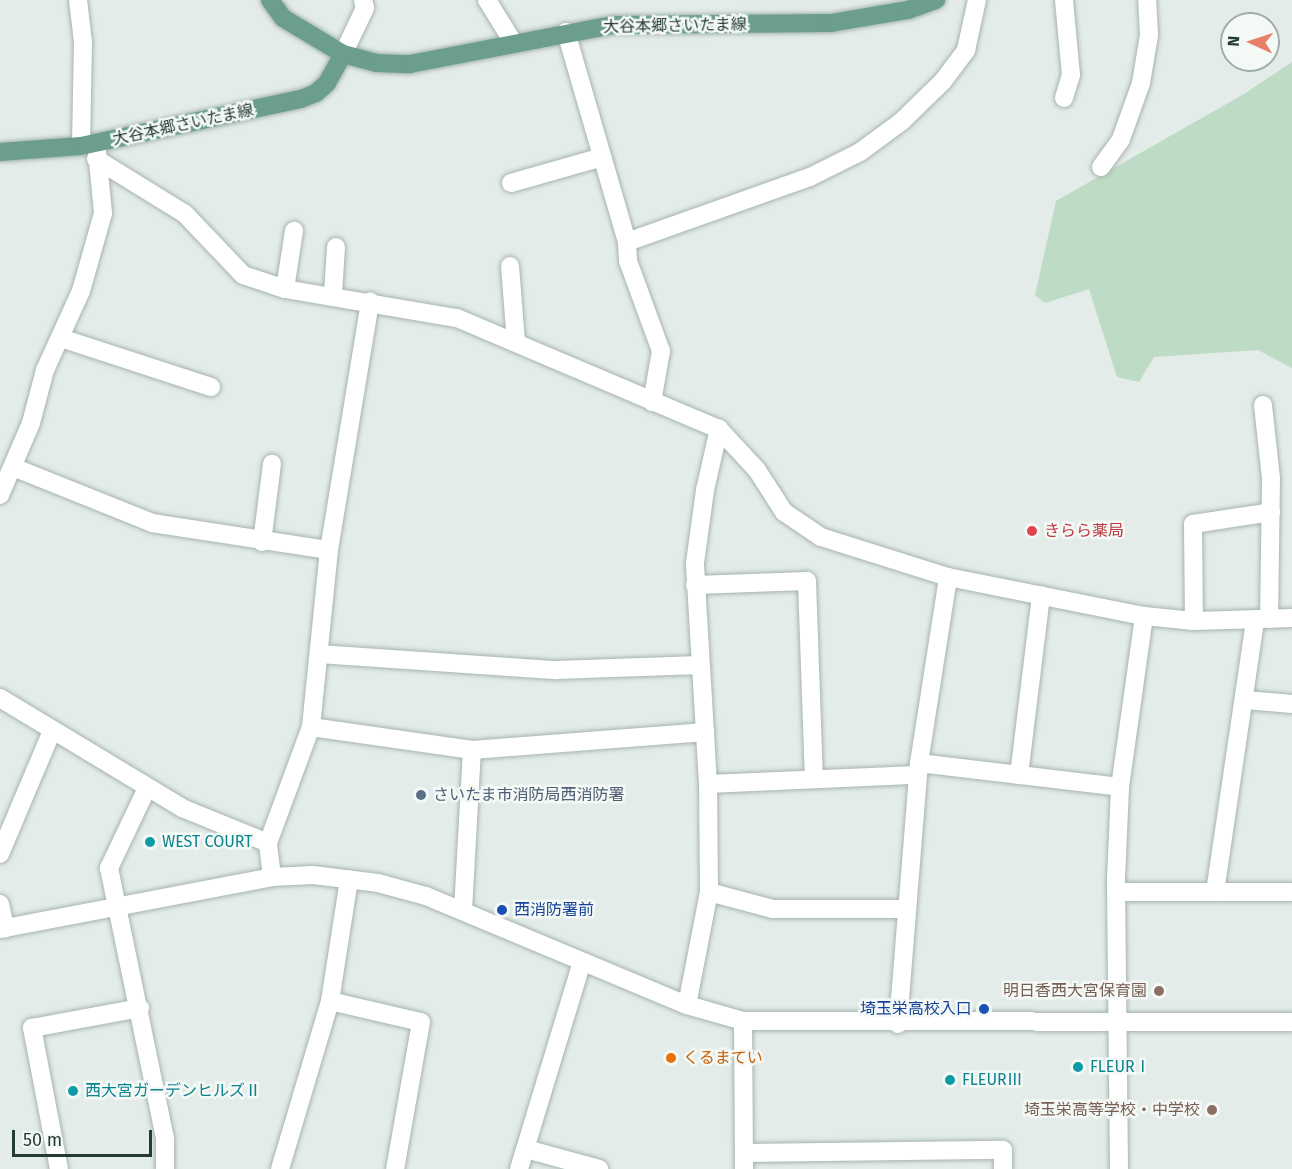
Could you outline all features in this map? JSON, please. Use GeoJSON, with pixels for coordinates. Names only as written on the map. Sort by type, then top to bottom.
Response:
{"type":"FeatureCollection","features":[{"type":"Feature","properties":{"kind":"main road","name":"大谷本郷さいたま線"},"geometry":{"type":"LineString","coordinates":[[270,0],[283,18],[343,54],[376,63],[410,64],[513,42],[613,25],[831,23],[908,10],[936,0]]}},
{"type":"Feature","properties":{"kind":"main road","name":"大谷本郷さいたま線"},"geometry":{"type":"LineString","coordinates":[[0,152],[92,150],[301,99],[316,93],[327,83],[343,54]]}},
{"type":"Feature","properties":{"kind":"street"},"geometry":{"type":"LineString","coordinates":[[0,495],[31,423],[45,370],[81,291],[103,213],[92,150],[78,0]]}},
{"type":"Feature","properties":{"kind":"street"},"geometry":{"type":"LineString","coordinates":[[343,54],[365,8],[363,0]]}},
{"type":"Feature","properties":{"kind":"street"},"geometry":{"type":"LineString","coordinates":[[487,0],[513,42]]}},
{"type":"Feature","properties":{"kind":"street"},"geometry":{"type":"LineString","coordinates":[[627,242],[810,177],[860,152],[902,121],[943,81],[966,50],[977,0]]}},
{"type":"Feature","properties":{"kind":"street"},"geometry":{"type":"LineString","coordinates":[[1064,0],[1071,75],[1065,98]]}},
{"type":"Feature","properties":{"kind":"street"},"geometry":{"type":"LineString","coordinates":[[1101,167],[1121,140],[1141,83],[1149,35],[1147,0]]}},
{"type":"Feature","properties":{"kind":"street"},"geometry":{"type":"LineString","coordinates":[[566,32],[627,242],[627,261],[661,351],[652,402]]}},
{"type":"Feature","properties":{"kind":"street"},"geometry":{"type":"LineString","coordinates":[[92,150],[185,214],[243,275],[285,289],[333,294],[457,318],[719,429],[757,470],[784,512],[821,537],[948,577],[1144,616],[1194,621],[1292,618]]}},
{"type":"Feature","properties":{"kind":"street"},"geometry":{"type":"LineString","coordinates":[[512,183],[602,157]]}},
{"type":"Feature","properties":{"kind":"street"},"geometry":{"type":"LineString","coordinates":[[285,289],[294,231]]}},
{"type":"Feature","properties":{"kind":"street"},"geometry":{"type":"LineString","coordinates":[[333,294],[336,247]]}},
{"type":"Feature","properties":{"kind":"street"},"geometry":{"type":"LineString","coordinates":[[510,266],[516,343]]}},
{"type":"Feature","properties":{"kind":"street"},"geometry":{"type":"LineString","coordinates":[[272,877],[268,843],[311,727],[329,550],[370,301]]}},
{"type":"Feature","properties":{"kind":"street"},"geometry":{"type":"LineString","coordinates":[[61,338],[211,387]]}},
{"type":"Feature","properties":{"kind":"street"},"geometry":{"type":"LineString","coordinates":[[1215,892],[1245,700],[1262,619],[1271,512],[1263,405]]}},
{"type":"Feature","properties":{"kind":"street"},"geometry":{"type":"LineString","coordinates":[[687,1005],[709,892],[708,784],[695,585],[705,490],[719,429]]}},
{"type":"Feature","properties":{"kind":"street"},"geometry":{"type":"LineString","coordinates":[[262,542],[272,464]]}},
{"type":"Feature","properties":{"kind":"street"},"geometry":{"type":"LineString","coordinates":[[13,467],[152,524],[262,542],[329,550]]}},
{"type":"Feature","properties":{"kind":"street"},"geometry":{"type":"LineString","coordinates":[[1194,621],[1193,524],[1271,512]]}},
{"type":"Feature","properties":{"kind":"street"},"geometry":{"type":"LineString","coordinates":[[898,1024],[918,769],[948,577]]}},
{"type":"Feature","properties":{"kind":"street"},"geometry":{"type":"LineString","coordinates":[[695,585],[807,581],[814,779]]}},
{"type":"Feature","properties":{"kind":"street"},"geometry":{"type":"LineString","coordinates":[[1019,775],[1041,595]]}},
{"type":"Feature","properties":{"kind":"street"},"geometry":{"type":"LineString","coordinates":[[1119,1169],[1116,892],[1120,787],[1144,616]]}},
{"type":"Feature","properties":{"kind":"street"},"geometry":{"type":"LineString","coordinates":[[319,654],[556,670],[700,665]]}},
{"type":"Feature","properties":{"kind":"street"},"geometry":{"type":"LineString","coordinates":[[0,698],[182,808],[268,843]]}},
{"type":"Feature","properties":{"kind":"street"},"geometry":{"type":"LineString","coordinates":[[1245,700],[1292,704]]}},
{"type":"Feature","properties":{"kind":"street"},"geometry":{"type":"LineString","coordinates":[[311,727],[472,750],[705,732]]}},
{"type":"Feature","properties":{"kind":"street"},"geometry":{"type":"LineString","coordinates":[[0,854],[52,731]]}},
{"type":"Feature","properties":{"kind":"street"},"geometry":{"type":"LineString","coordinates":[[463,910],[472,750]]}},
{"type":"Feature","properties":{"kind":"street"},"geometry":{"type":"LineString","coordinates":[[708,784],[814,779],[918,769],[1019,775],[1120,787]]}},
{"type":"Feature","properties":{"kind":"street"},"geometry":{"type":"LineString","coordinates":[[147,788],[109,868],[140,1008],[165,1138],[165,1169]]}},
{"type":"Feature","properties":{"kind":"street"},"geometry":{"type":"LineString","coordinates":[[0,904],[2,929],[272,877],[349,879],[401,888],[463,910],[687,1005],[743,1021],[898,1024],[1292,1022]]}},
{"type":"Feature","properties":{"kind":"street"},"geometry":{"type":"LineString","coordinates":[[280,1169],[330,1001],[349,879]]}},
{"type":"Feature","properties":{"kind":"street"},"geometry":{"type":"LineString","coordinates":[[709,892],[773,909],[907,909]]}},
{"type":"Feature","properties":{"kind":"street"},"geometry":{"type":"LineString","coordinates":[[1116,892],[1292,892]]}},
{"type":"Feature","properties":{"kind":"street"},"geometry":{"type":"LineString","coordinates":[[519,1169],[582,962]]}},
{"type":"Feature","properties":{"kind":"street"},"geometry":{"type":"LineString","coordinates":[[330,1001],[421,1022],[395,1169]]}},
{"type":"Feature","properties":{"kind":"street"},"geometry":{"type":"LineString","coordinates":[[59,1169],[32,1028],[140,1008]]}},
{"type":"Feature","properties":{"kind":"street"},"geometry":{"type":"LineString","coordinates":[[743,1021],[744,1161],[895,1160],[1003,1150],[1004,1169]]}},
{"type":"Feature","properties":{"kind":"street"},"geometry":{"type":"LineString","coordinates":[[526,1149],[599,1169]]}},
{"type":"Feature","properties":{"kind":"green space"},"geometry":{"type":"Polygon","coordinates":[[[1292,62],[1292,368],[1258,350],[1154,357],[1139,382],[1117,377],[1089,289],[1045,303],[1035,295],[1056,201],[1244,94],[1292,62]]]}},
{"type":"Feature","properties":{"kind":"place","name":"きらら薬局"},"geometry":{"type":"Point","coordinates":[1032,531]}},
{"type":"Feature","properties":{"kind":"place","name":"さいたま市消防局西消防署"},"geometry":{"type":"Point","coordinates":[421,795]}},
{"type":"Feature","properties":{"kind":"place","name":"WEST COURT"},"geometry":{"type":"Point","coordinates":[150,842]}},
{"type":"Feature","properties":{"kind":"place","name":"西消防署前"},"geometry":{"type":"Point","coordinates":[502,910]}},
{"type":"Feature","properties":{"kind":"place","name":"明日香西大宮保育園"},"geometry":{"type":"Point","coordinates":[1159,991]}},
{"type":"Feature","properties":{"kind":"place","name":"埼玉栄高校入口"},"geometry":{"type":"Point","coordinates":[984,1009]}},
{"type":"Feature","properties":{"kind":"place","name":"くるまてい"},"geometry":{"type":"Point","coordinates":[671,1058]}},
{"type":"Feature","properties":{"kind":"place","name":"FLEURⅠ"},"geometry":{"type":"Point","coordinates":[1078,1067]}},
{"type":"Feature","properties":{"kind":"place","name":"FLEURⅢ"},"geometry":{"type":"Point","coordinates":[950,1080]}},
{"type":"Feature","properties":{"kind":"place","name":"西大宮ガーデンヒルズⅡ"},"geometry":{"type":"Point","coordinates":[73,1091]}},
{"type":"Feature","properties":{"kind":"place","name":"埼玉栄高等学校・中学校"},"geometry":{"type":"Point","coordinates":[1212,1110]}}]}
